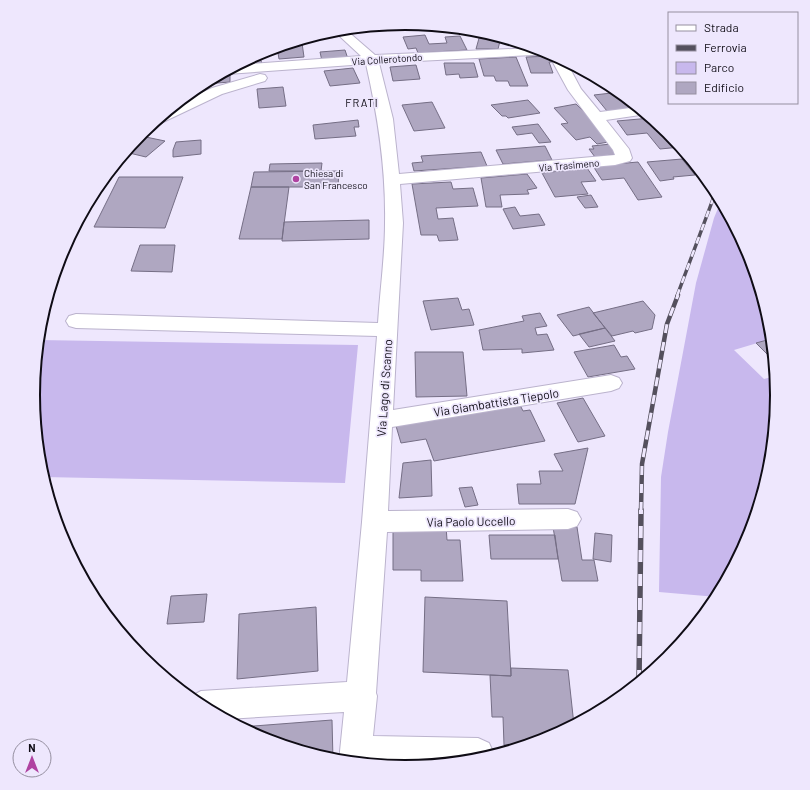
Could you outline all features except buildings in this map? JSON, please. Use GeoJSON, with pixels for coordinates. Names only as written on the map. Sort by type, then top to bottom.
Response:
{"type":"FeatureCollection","features":[{"type":"Feature","properties":{"kind":"street"},"geometry":{"type":"LineString","coordinates":[[344,35],[372,59]]}},
{"type":"Feature","properties":{"kind":"street"},"geometry":{"type":"LineString","coordinates":[[501,54],[504,43]]}},
{"type":"Feature","properties":{"kind":"street","name":"Via Collerotondo"},"geometry":{"type":"LineString","coordinates":[[242,69],[372,59],[530,52]]}},
{"type":"Feature","properties":{"kind":"street","name":"Via Lago di Scanno"},"geometry":{"type":"LineString","coordinates":[[356,756],[375,522],[394,235],[392,180],[386,119],[372,59]]}},
{"type":"Feature","properties":{"kind":"street"},"geometry":{"type":"LineString","coordinates":[[177,110],[217,91],[312,64]]}},
{"type":"Feature","properties":{"kind":"street","name":"Via Trasimeno"},"geometry":{"type":"LineString","coordinates":[[392,180],[624,158],[621,150],[570,82],[562,66]]}},
{"type":"Feature","properties":{"kind":"street"},"geometry":{"type":"LineString","coordinates":[[596,117],[635,112]]}},
{"type":"Feature","properties":{"kind":"street"},"geometry":{"type":"LineString","coordinates":[[76,321],[388,330]]}},
{"type":"Feature","properties":{"kind":"street","name":"Via Giambattista Tiepolo"},"geometry":{"type":"LineString","coordinates":[[382,420],[611,383]]}},
{"type":"Feature","properties":{"kind":"street","name":"Via Paolo Uccello"},"geometry":{"type":"LineString","coordinates":[[375,522],[568,519]]}},
{"type":"Feature","properties":{"kind":"street"},"geometry":{"type":"LineString","coordinates":[[213,705],[362,696]]}},
{"type":"Feature","properties":{"kind":"street"},"geometry":{"type":"LineString","coordinates":[[356,756],[469,754]]}},
{"type":"Feature","properties":{"kind":"green space"},"geometry":{"type":"Polygon","coordinates":[[[718,208],[742,255],[758,301],[766,341],[734,350],[764,379],[769,378],[770,395],[767,443],[758,489],[742,535],[721,578],[709,596],[659,592],[661,477],[696,283],[718,208]]]}},
{"type":"Feature","properties":{"kind":"green space"},"geometry":{"type":"Polygon","coordinates":[[[44,340],[358,345],[345,483],[49,477],[43,443],[40,395],[44,340]]]}},
{"type":"Feature","properties":{"kind":"railway"},"geometry":{"type":"LineString","coordinates":[[677,296],[713,200]]}},
{"type":"Feature","properties":{"kind":"railway"},"geometry":{"type":"LineString","coordinates":[[641,511],[642,464],[667,324],[678,295]]}},
{"type":"Feature","properties":{"kind":"railway"},"geometry":{"type":"LineString","coordinates":[[639,675],[641,510]]}},
{"type":"Feature","properties":{"kind":"place","name":"Chiesa di San Francesco"},"geometry":{"type":"Point","coordinates":[296,179]}},
{"type":"Feature","properties":{"kind":"district","name":"FRATI"},"geometry":{"type":"Point","coordinates":[362,102]}}]}
